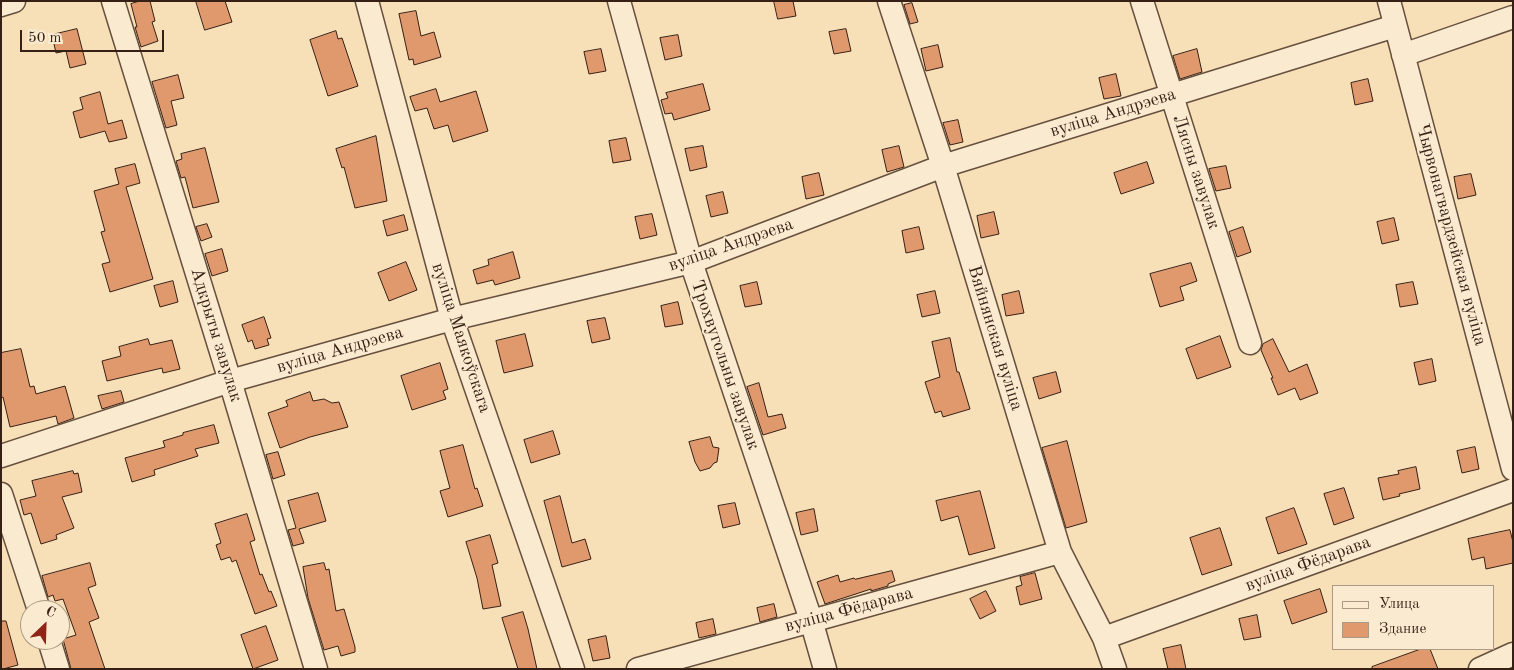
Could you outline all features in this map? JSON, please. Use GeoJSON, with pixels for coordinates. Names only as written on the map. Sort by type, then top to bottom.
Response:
{"type":"FeatureCollection","features":[{"type":"Feature","properties":{"kind":"street"},"geometry":{"type":"LineString","coordinates":[[1,5],[14,1]]}},
{"type":"Feature","properties":{"kind":"street","name":"Адкрыты завулак"},"geometry":{"type":"LineString","coordinates":[[113,1],[316,669]]}},
{"type":"Feature","properties":{"kind":"street","name":"вуліца Маякоўскага"},"geometry":{"type":"LineString","coordinates":[[368,1],[452,319],[573,669]]}},
{"type":"Feature","properties":{"kind":"street","name":"Трохвугольны завулак"},"geometry":{"type":"LineString","coordinates":[[619,1],[691,262],[811,620],[825,669]]}},
{"type":"Feature","properties":{"kind":"street","name":"Вяйнянская вуліца"},"geometry":{"type":"LineString","coordinates":[[889,1],[943,166],[1060,552],[1104,638],[1114,669]]}},
{"type":"Feature","properties":{"kind":"street","name":"Лясны завулак"},"geometry":{"type":"LineString","coordinates":[[1142,1],[1250,343]]}},
{"type":"Feature","properties":{"kind":"street","name":"Чырвонагвардзейская вуліца"},"geometry":{"type":"LineString","coordinates":[[1389,1],[1513,469]]}},
{"type":"Feature","properties":{"kind":"street"},"geometry":{"type":"LineString","coordinates":[[1403,55],[1513,17]]}},
{"type":"Feature","properties":{"kind":"street","name":"вуліца Андрэева"},"geometry":{"type":"LineString","coordinates":[[1,456],[230,381],[452,319],[691,262],[943,166],[1395,26]]}},
{"type":"Feature","properties":{"kind":"street","name":"вуліца Фёдарава"},"geometry":{"type":"LineString","coordinates":[[1104,638],[1513,490]]}},
{"type":"Feature","properties":{"kind":"street"},"geometry":{"type":"LineString","coordinates":[[1,494],[36,600]]}},
{"type":"Feature","properties":{"kind":"street","name":"вуліца Фёдарава"},"geometry":{"type":"LineString","coordinates":[[638,669],[1060,552]]}},
{"type":"Feature","properties":{"kind":"street"},"geometry":{"type":"LineString","coordinates":[[52,650],[58,669]]}},
{"type":"Feature","properties":{"kind":"street"},"geometry":{"type":"LineString","coordinates":[[1480,669],[1513,654]]}},
{"type":"Feature","properties":{"kind":"building"},"geometry":{"type":"Polygon","coordinates":[[[140,1],[150,1],[155,21],[152,22],[158,41],[141,47],[131,4],[140,1]]]}},
{"type":"Feature","properties":{"kind":"building"},"geometry":{"type":"Polygon","coordinates":[[[196,1],[225,1],[232,22],[205,30],[196,1]]]}},
{"type":"Feature","properties":{"kind":"building"},"geometry":{"type":"Polygon","coordinates":[[[774,1],[793,1],[796,16],[778,19],[774,1]]]}},
{"type":"Feature","properties":{"kind":"building"},"geometry":{"type":"Polygon","coordinates":[[[912,3],[918,22],[910,24],[904,5],[912,3]]]}},
{"type":"Feature","properties":{"kind":"building"},"geometry":{"type":"Polygon","coordinates":[[[416,11],[421,36],[434,32],[441,57],[414,65],[413,59],[409,60],[399,14],[416,11]]]}},
{"type":"Feature","properties":{"kind":"building"},"geometry":{"type":"Polygon","coordinates":[[[77,29],[86,64],[70,68],[66,51],[56,53],[52,35],[77,29]]]}},
{"type":"Feature","properties":{"kind":"building"},"geometry":{"type":"Polygon","coordinates":[[[846,29],[851,51],[834,54],[829,32],[846,29]]]}},
{"type":"Feature","properties":{"kind":"building"},"geometry":{"type":"Polygon","coordinates":[[[336,31],[338,39],[342,38],[358,86],[328,96],[310,40],[336,31]]]}},
{"type":"Feature","properties":{"kind":"building"},"geometry":{"type":"Polygon","coordinates":[[[678,35],[682,56],[665,60],[660,38],[678,35]]]}},
{"type":"Feature","properties":{"kind":"building"},"geometry":{"type":"Polygon","coordinates":[[[938,45],[943,67],[926,71],[921,49],[938,45]]]}},
{"type":"Feature","properties":{"kind":"building"},"geometry":{"type":"Polygon","coordinates":[[[601,49],[606,71],[589,74],[584,52],[601,49]]]}},
{"type":"Feature","properties":{"kind":"building"},"geometry":{"type":"Polygon","coordinates":[[[1197,49],[1202,72],[1180,79],[1173,56],[1197,49]]]}},
{"type":"Feature","properties":{"kind":"building"},"geometry":{"type":"Polygon","coordinates":[[[1116,74],[1121,96],[1104,99],[1099,78],[1116,74]]]}},
{"type":"Feature","properties":{"kind":"building"},"geometry":{"type":"Polygon","coordinates":[[[178,75],[184,98],[171,101],[177,125],[166,128],[152,82],[178,75]]]}},
{"type":"Feature","properties":{"kind":"building"},"geometry":{"type":"Polygon","coordinates":[[[1368,79],[1373,101],[1355,105],[1351,83],[1368,79]]]}},
{"type":"Feature","properties":{"kind":"building"},"geometry":{"type":"Polygon","coordinates":[[[703,84],[710,110],[674,120],[672,113],[665,114],[661,100],[668,98],[666,93],[703,84]]]}},
{"type":"Feature","properties":{"kind":"building"},"geometry":{"type":"Polygon","coordinates":[[[436,89],[440,102],[476,91],[488,131],[453,142],[448,125],[434,129],[427,108],[415,111],[410,97],[436,89]]]}},
{"type":"Feature","properties":{"kind":"building"},"geometry":{"type":"Polygon","coordinates":[[[100,92],[108,124],[122,120],[127,138],[109,142],[105,131],[80,138],[73,112],[83,109],[80,98],[100,92]]]}},
{"type":"Feature","properties":{"kind":"building"},"geometry":{"type":"Polygon","coordinates":[[[958,120],[963,142],[950,145],[943,123],[958,120]]]}},
{"type":"Feature","properties":{"kind":"building"},"geometry":{"type":"Polygon","coordinates":[[[376,136],[387,201],[355,208],[344,167],[342,168],[336,149],[376,136]]]}},
{"type":"Feature","properties":{"kind":"building"},"geometry":{"type":"Polygon","coordinates":[[[626,138],[631,160],[613,163],[609,141],[626,138]]]}},
{"type":"Feature","properties":{"kind":"building"},"geometry":{"type":"Polygon","coordinates":[[[703,146],[707,167],[690,171],[685,149],[703,146]]]}},
{"type":"Feature","properties":{"kind":"building"},"geometry":{"type":"Polygon","coordinates":[[[899,146],[904,167],[887,172],[882,150],[899,146]]]}},
{"type":"Feature","properties":{"kind":"building"},"geometry":{"type":"Polygon","coordinates":[[[205,148],[219,202],[193,208],[185,177],[181,178],[176,161],[182,159],[181,154],[205,148]]]}},
{"type":"Feature","properties":{"kind":"building"},"geometry":{"type":"Polygon","coordinates":[[[1147,162],[1154,183],[1121,194],[1114,173],[1147,162]]]}},
{"type":"Feature","properties":{"kind":"building"},"geometry":{"type":"Polygon","coordinates":[[[135,164],[140,183],[126,187],[153,279],[110,292],[102,264],[110,262],[101,232],[105,231],[94,191],[119,184],[115,169],[135,164]]]}},
{"type":"Feature","properties":{"kind":"building"},"geometry":{"type":"Polygon","coordinates":[[[1226,166],[1231,188],[1216,191],[1209,169],[1226,166]]]}},
{"type":"Feature","properties":{"kind":"building"},"geometry":{"type":"Polygon","coordinates":[[[819,173],[824,195],[806,199],[802,177],[819,173]]]}},
{"type":"Feature","properties":{"kind":"building"},"geometry":{"type":"Polygon","coordinates":[[[1471,174],[1476,195],[1458,199],[1454,177],[1471,174]]]}},
{"type":"Feature","properties":{"kind":"building"},"geometry":{"type":"Polygon","coordinates":[[[723,192],[728,213],[711,217],[706,196],[723,192]]]}},
{"type":"Feature","properties":{"kind":"building"},"geometry":{"type":"Polygon","coordinates":[[[994,212],[999,234],[981,238],[977,216],[994,212]]]}},
{"type":"Feature","properties":{"kind":"building"},"geometry":{"type":"Polygon","coordinates":[[[652,214],[657,235],[640,239],[635,217],[652,214]]]}},
{"type":"Feature","properties":{"kind":"building"},"geometry":{"type":"Polygon","coordinates":[[[404,215],[408,230],[387,236],[383,221],[404,215]]]}},
{"type":"Feature","properties":{"kind":"building"},"geometry":{"type":"Polygon","coordinates":[[[1394,218],[1399,240],[1382,244],[1377,222],[1394,218]]]}},
{"type":"Feature","properties":{"kind":"building"},"geometry":{"type":"Polygon","coordinates":[[[207,224],[212,237],[201,241],[196,227],[207,224]]]}},
{"type":"Feature","properties":{"kind":"building"},"geometry":{"type":"Polygon","coordinates":[[[919,227],[924,249],[906,253],[902,231],[919,227]]]}},
{"type":"Feature","properties":{"kind":"building"},"geometry":{"type":"Polygon","coordinates":[[[1243,227],[1251,252],[1237,257],[1229,232],[1243,227]]]}},
{"type":"Feature","properties":{"kind":"building"},"geometry":{"type":"Polygon","coordinates":[[[222,249],[228,271],[212,276],[205,254],[222,249]]]}},
{"type":"Feature","properties":{"kind":"building"},"geometry":{"type":"Polygon","coordinates":[[[513,252],[520,278],[495,285],[493,280],[477,284],[473,270],[489,265],[488,260],[513,252]]]}},
{"type":"Feature","properties":{"kind":"building"},"geometry":{"type":"Polygon","coordinates":[[[406,262],[417,290],[389,301],[378,273],[406,262]]]}},
{"type":"Feature","properties":{"kind":"building"},"geometry":{"type":"Polygon","coordinates":[[[1191,263],[1197,281],[1180,287],[1184,300],[1160,307],[1150,274],[1191,263]]]}},
{"type":"Feature","properties":{"kind":"building"},"geometry":{"type":"Polygon","coordinates":[[[173,281],[178,302],[160,307],[154,286],[173,281]]]}},
{"type":"Feature","properties":{"kind":"building"},"geometry":{"type":"Polygon","coordinates":[[[757,282],[762,304],[745,307],[740,286],[757,282]]]}},
{"type":"Feature","properties":{"kind":"building"},"geometry":{"type":"Polygon","coordinates":[[[1413,282],[1418,304],[1400,307],[1396,285],[1413,282]]]}},
{"type":"Feature","properties":{"kind":"building"},"geometry":{"type":"Polygon","coordinates":[[[935,291],[940,313],[922,317],[917,295],[935,291]]]}},
{"type":"Feature","properties":{"kind":"building"},"geometry":{"type":"Polygon","coordinates":[[[1019,291],[1024,313],[1006,316],[1002,295],[1019,291]]]}},
{"type":"Feature","properties":{"kind":"building"},"geometry":{"type":"Polygon","coordinates":[[[678,302],[683,324],[665,327],[661,306],[678,302]]]}},
{"type":"Feature","properties":{"kind":"building"},"geometry":{"type":"Polygon","coordinates":[[[264,317],[271,338],[267,339],[269,345],[255,349],[252,340],[248,342],[242,325],[264,317]]]}},
{"type":"Feature","properties":{"kind":"building"},"geometry":{"type":"Polygon","coordinates":[[[605,318],[610,339],[592,343],[587,321],[605,318]]]}},
{"type":"Feature","properties":{"kind":"building"},"geometry":{"type":"Polygon","coordinates":[[[525,334],[533,366],[504,373],[496,341],[525,334]]]}},
{"type":"Feature","properties":{"kind":"building"},"geometry":{"type":"Polygon","coordinates":[[[1220,336],[1231,367],[1197,379],[1186,349],[1220,336]]]}},
{"type":"Feature","properties":{"kind":"building"},"geometry":{"type":"Polygon","coordinates":[[[950,338],[957,372],[959,372],[970,409],[943,417],[941,411],[935,413],[925,382],[940,377],[932,342],[950,338]]]}},
{"type":"Feature","properties":{"kind":"building"},"geometry":{"type":"Polygon","coordinates":[[[148,339],[150,345],[172,340],[180,369],[163,373],[162,368],[107,381],[102,361],[121,356],[119,347],[148,339]]]}},
{"type":"Feature","properties":{"kind":"building"},"geometry":{"type":"Polygon","coordinates":[[[1273,339],[1289,372],[1307,364],[1318,393],[1300,400],[1295,388],[1278,395],[1261,350],[1263,344],[1273,339]]]}},
{"type":"Feature","properties":{"kind":"building"},"geometry":{"type":"Polygon","coordinates":[[[21,349],[30,387],[34,386],[36,394],[65,386],[74,418],[58,424],[56,416],[10,427],[3,397],[1,398],[1,353],[21,349]]]}},
{"type":"Feature","properties":{"kind":"building"},"geometry":{"type":"Polygon","coordinates":[[[1432,359],[1436,381],[1419,385],[1414,363],[1432,359]]]}},
{"type":"Feature","properties":{"kind":"building"},"geometry":{"type":"Polygon","coordinates":[[[440,363],[448,389],[443,391],[446,399],[412,410],[401,376],[440,363]]]}},
{"type":"Feature","properties":{"kind":"building"},"geometry":{"type":"Polygon","coordinates":[[[1056,372],[1061,392],[1039,399],[1033,378],[1056,372]]]}},
{"type":"Feature","properties":{"kind":"building"},"geometry":{"type":"Polygon","coordinates":[[[759,383],[768,417],[782,414],[786,428],[763,435],[747,387],[759,383]]]}},
{"type":"Feature","properties":{"kind":"building"},"geometry":{"type":"Polygon","coordinates":[[[121,391],[124,402],[102,409],[98,396],[121,391]]]}},
{"type":"Feature","properties":{"kind":"building"},"geometry":{"type":"Polygon","coordinates":[[[310,392],[313,401],[324,399],[332,403],[339,402],[348,427],[310,437],[280,448],[268,413],[288,406],[286,401],[310,392]]]}},
{"type":"Feature","properties":{"kind":"building"},"geometry":{"type":"Polygon","coordinates":[[[214,425],[219,443],[195,449],[198,456],[154,470],[155,475],[132,482],[125,458],[165,447],[163,441],[183,435],[183,433],[214,425]]]}},
{"type":"Feature","properties":{"kind":"building"},"geometry":{"type":"Polygon","coordinates":[[[553,431],[560,454],[531,463],[524,440],[553,431]]]}},
{"type":"Feature","properties":{"kind":"building"},"geometry":{"type":"Polygon","coordinates":[[[710,437],[713,447],[719,448],[717,462],[710,468],[700,471],[689,442],[710,437]]]}},
{"type":"Feature","properties":{"kind":"building"},"geometry":{"type":"Polygon","coordinates":[[[1067,441],[1087,522],[1066,528],[1042,448],[1067,441]]]}},
{"type":"Feature","properties":{"kind":"building"},"geometry":{"type":"Polygon","coordinates":[[[463,445],[475,489],[477,488],[483,506],[448,517],[440,491],[450,488],[440,451],[463,445]]]}},
{"type":"Feature","properties":{"kind":"building"},"geometry":{"type":"Polygon","coordinates":[[[1475,447],[1479,469],[1462,473],[1457,451],[1475,447]]]}},
{"type":"Feature","properties":{"kind":"building"},"geometry":{"type":"Polygon","coordinates":[[[278,452],[285,475],[273,479],[266,455],[278,452]]]}},
{"type":"Feature","properties":{"kind":"building"},"geometry":{"type":"Polygon","coordinates":[[[1416,467],[1420,489],[1383,500],[1378,478],[1399,474],[1398,471],[1416,467]]]}},
{"type":"Feature","properties":{"kind":"building"},"geometry":{"type":"Polygon","coordinates":[[[73,471],[74,474],[78,473],[82,492],[62,497],[74,528],[56,535],[57,539],[41,544],[31,513],[24,515],[20,500],[36,496],[32,481],[73,471]]]}},
{"type":"Feature","properties":{"kind":"building"},"geometry":{"type":"Polygon","coordinates":[[[1344,488],[1354,518],[1334,525],[1324,494],[1344,488]]]}},
{"type":"Feature","properties":{"kind":"building"},"geometry":{"type":"Polygon","coordinates":[[[980,491],[995,548],[969,555],[958,516],[941,521],[936,501],[980,491]]]}},
{"type":"Feature","properties":{"kind":"building"},"geometry":{"type":"Polygon","coordinates":[[[318,493],[326,521],[299,529],[304,543],[293,546],[288,530],[296,528],[288,501],[318,493]]]}},
{"type":"Feature","properties":{"kind":"building"},"geometry":{"type":"Polygon","coordinates":[[[560,496],[572,543],[585,539],[591,559],[562,567],[544,501],[560,496]]]}},
{"type":"Feature","properties":{"kind":"building"},"geometry":{"type":"Polygon","coordinates":[[[735,503],[740,524],[723,528],[718,506],[735,503]]]}},
{"type":"Feature","properties":{"kind":"building"},"geometry":{"type":"Polygon","coordinates":[[[1294,508],[1307,544],[1278,554],[1266,518],[1294,508]]]}},
{"type":"Feature","properties":{"kind":"building"},"geometry":{"type":"Polygon","coordinates":[[[814,509],[818,531],[801,535],[796,513],[814,509]]]}},
{"type":"Feature","properties":{"kind":"building"},"geometry":{"type":"Polygon","coordinates":[[[247,514],[255,540],[250,542],[260,575],[262,574],[277,606],[255,614],[236,560],[232,562],[230,557],[221,560],[216,545],[221,543],[215,524],[247,514]]]}},
{"type":"Feature","properties":{"kind":"building"},"geometry":{"type":"Polygon","coordinates":[[[1220,528],[1232,565],[1202,575],[1190,538],[1220,528]]]}},
{"type":"Feature","properties":{"kind":"building"},"geometry":{"type":"Polygon","coordinates":[[[1510,530],[1513,542],[1513,563],[1486,569],[1484,557],[1472,560],[1468,539],[1510,530]]]}},
{"type":"Feature","properties":{"kind":"building"},"geometry":{"type":"Polygon","coordinates":[[[490,535],[498,563],[492,565],[501,606],[483,609],[477,578],[466,542],[490,535]]]}},
{"type":"Feature","properties":{"kind":"building"},"geometry":{"type":"Polygon","coordinates":[[[90,563],[96,585],[88,588],[99,618],[89,622],[105,669],[71,669],[66,650],[70,650],[70,637],[76,635],[70,618],[70,600],[55,600],[53,595],[48,597],[42,576],[90,563]]]}},
{"type":"Feature","properties":{"kind":"building"},"geometry":{"type":"Polygon","coordinates":[[[324,563],[326,570],[329,569],[336,611],[344,609],[355,647],[355,652],[341,656],[338,646],[324,650],[308,598],[303,567],[324,563]]]}},
{"type":"Feature","properties":{"kind":"building"},"geometry":{"type":"Polygon","coordinates":[[[892,571],[895,581],[888,584],[888,586],[871,591],[871,589],[825,604],[817,582],[838,575],[840,582],[892,571]]]}},
{"type":"Feature","properties":{"kind":"building"},"geometry":{"type":"Polygon","coordinates":[[[1035,573],[1042,599],[1020,605],[1016,587],[1022,585],[1020,577],[1035,573]]]}},
{"type":"Feature","properties":{"kind":"building"},"geometry":{"type":"Polygon","coordinates":[[[1320,589],[1327,612],[1292,624],[1284,601],[1320,589]]]}},
{"type":"Feature","properties":{"kind":"building"},"geometry":{"type":"Polygon","coordinates":[[[986,591],[996,611],[980,619],[970,599],[986,591]]]}},
{"type":"Feature","properties":{"kind":"building"},"geometry":{"type":"Polygon","coordinates":[[[774,604],[777,617],[760,622],[757,608],[774,604]]]}},
{"type":"Feature","properties":{"kind":"building"},"geometry":{"type":"Polygon","coordinates":[[[523,612],[537,669],[518,669],[502,618],[523,612]]]}},
{"type":"Feature","properties":{"kind":"building"},"geometry":{"type":"Polygon","coordinates":[[[1257,615],[1261,637],[1244,640],[1239,619],[1257,615]]]}},
{"type":"Feature","properties":{"kind":"building"},"geometry":{"type":"Polygon","coordinates":[[[713,619],[716,634],[699,638],[696,623],[713,619]]]}},
{"type":"Feature","properties":{"kind":"building"},"geometry":{"type":"Polygon","coordinates":[[[1,621],[6,621],[18,665],[3,669],[1,669],[1,621]]]}},
{"type":"Feature","properties":{"kind":"building"},"geometry":{"type":"Polygon","coordinates":[[[266,626],[278,660],[253,669],[241,635],[266,626]]]}},
{"type":"Feature","properties":{"kind":"building"},"geometry":{"type":"Polygon","coordinates":[[[606,636],[610,658],[593,661],[588,640],[606,636]]]}},
{"type":"Feature","properties":{"kind":"building"},"geometry":{"type":"Polygon","coordinates":[[[1181,645],[1186,669],[1168,669],[1163,649],[1181,645]]]}},
{"type":"Feature","properties":{"kind":"building"},"geometry":{"type":"Polygon","coordinates":[[[1418,650],[1430,650],[1438,669],[1372,669],[1372,667],[1418,650]]]}}]}
